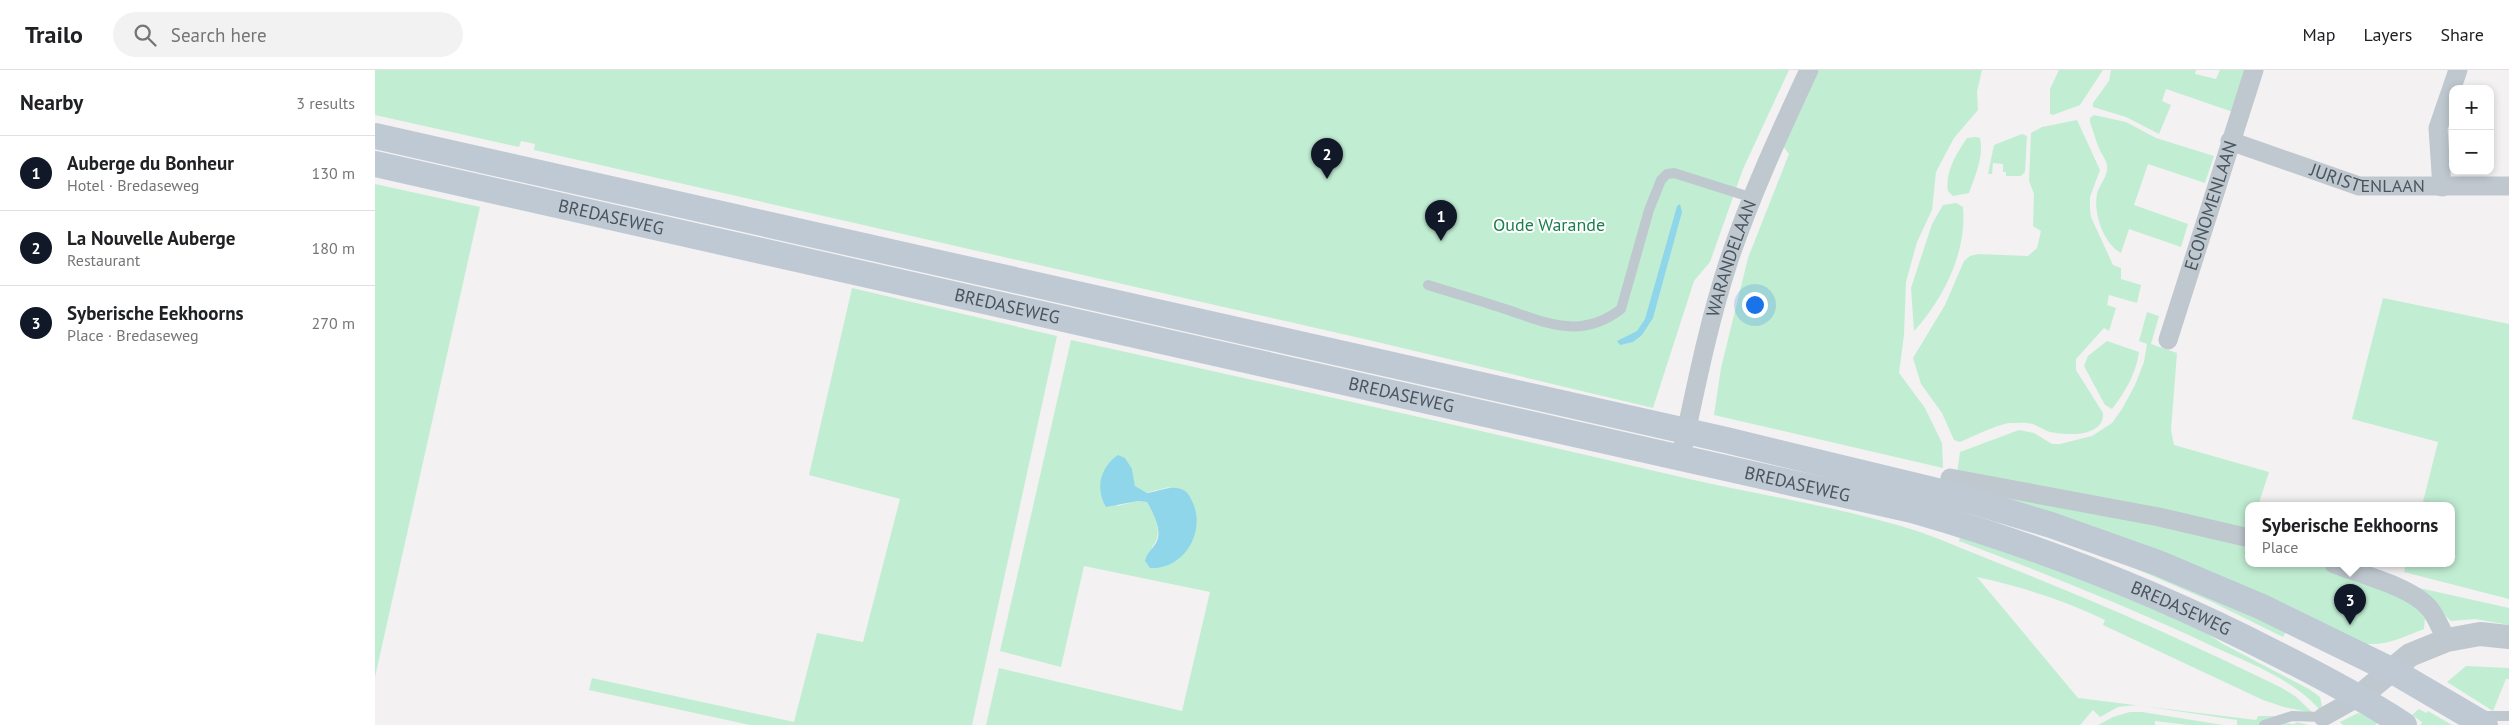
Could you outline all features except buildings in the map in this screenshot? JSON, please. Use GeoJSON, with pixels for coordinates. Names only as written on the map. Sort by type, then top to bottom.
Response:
{"type":"FeatureCollection","features":[{"type":"Feature","properties":{"kind":"main road","name":"BREDASEWEG"},"geometry":{"type":"LineString","coordinates":[[375,136],[1183,317],[1684,444],[1912,510],[2048,553],[2095,571],[2230,630],[2359,697],[2404,725]]}},
{"type":"Feature","properties":{"kind":"main road","name":"BREDASEWEG"},"geometry":{"type":"LineString","coordinates":[[375,164],[1174,344],[1684,444],[1890,478],[2051,525],[2157,563],[2262,606],[2393,671],[2496,719]]}},
{"type":"Feature","properties":{"kind":"main road"},"geometry":{"type":"LineString","coordinates":[[1019,308],[1024,282]]}},
{"type":"Feature","properties":{"kind":"main road"},"geometry":{"type":"LineString","coordinates":[[1174,344],[1189,340],[1197,334],[1193,326],[1183,317]]}},
{"type":"Feature","properties":{"kind":"street","name":"WARANDELAAN"},"geometry":{"type":"LineString","coordinates":[[1684,444],[1729,259],[1753,198],[1809,70]]}},
{"type":"Feature","properties":{"kind":"street","name":"ECONOMENLAAN"},"geometry":{"type":"LineString","coordinates":[[2168,340],[2254,70]]}},
{"type":"Feature","properties":{"kind":"street"},"geometry":{"type":"LineString","coordinates":[[2442,187],[2438,128],[2458,70]]}},
{"type":"Feature","properties":{"kind":"street","name":"JURISTENLAAN"},"geometry":{"type":"LineString","coordinates":[[2230,141],[2359,186],[2509,186]]}},
{"type":"Feature","properties":{"kind":"street"},"geometry":{"type":"LineString","coordinates":[[1950,478],[2159,517],[2245,537]]}},
{"type":"Feature","properties":{"kind":"street"},"geometry":{"type":"LineString","coordinates":[[2342,567],[2401,589],[2422,601],[2430,609],[2447,640]]}},
{"type":"Feature","properties":{"kind":"street"},"geometry":{"type":"LineString","coordinates":[[2324,721],[2393,671],[2410,655],[2447,640],[2480,634],[2509,637]]}},
{"type":"Feature","properties":{"kind":"lane"},"geometry":{"type":"LineString","coordinates":[[1428,285],[1551,326],[1588,326],[1609,318],[1621,309],[1649,210],[1661,180],[1667,174],[1674,173],[1753,198]]}},
{"type":"Feature","properties":{"kind":"lane"},"geometry":{"type":"LineString","coordinates":[[2265,725],[2292,716],[2324,721]]}},
{"type":"Feature","properties":{"kind":"green space","name":"Oude Warande"},"geometry":{"type":"Polygon","coordinates":[[[375,70],[1789,70],[1743,169],[1710,262],[1694,281],[1653,408],[1373,341],[534,150],[535,144],[521,141],[519,147],[375,115],[375,70]]]}},
{"type":"Feature","properties":{"kind":"green space"},"geometry":{"type":"Polygon","coordinates":[[[1819,70],[1982,70],[1977,92],[1978,110],[1954,138],[1936,172],[1932,210],[1917,242],[1906,282],[1904,335],[1899,373],[1925,408],[1942,443],[1943,468],[1714,415],[1721,368],[1748,258],[1789,154],[1783,146],[1819,70]]]}},
{"type":"Feature","properties":{"kind":"green space"},"geometry":{"type":"Polygon","coordinates":[[[2059,70],[2103,70],[2080,105],[2053,115],[2050,114],[2050,89],[2059,70]]]}},
{"type":"Feature","properties":{"kind":"green space"},"geometry":{"type":"Polygon","coordinates":[[[2111,70],[2196,70],[2195,74],[2216,79],[2220,70],[2247,70],[2233,112],[2166,89],[2162,101],[2171,105],[2159,134],[2126,117],[2093,107],[2093,103],[2109,81],[2111,70]]]}},
{"type":"Feature","properties":{"kind":"green space"},"geometry":{"type":"Polygon","coordinates":[[[2094,115],[2126,122],[2156,138],[2214,156],[2205,183],[2148,164],[2134,205],[2188,224],[2181,247],[2129,229],[2121,253],[2110,243],[2098,219],[2097,194],[2107,169],[2090,122],[2090,118],[2094,115]]]}},
{"type":"Feature","properties":{"kind":"green space"},"geometry":{"type":"Polygon","coordinates":[[[2077,120],[2100,170],[2090,197],[2091,217],[2113,265],[2121,268],[2121,279],[2141,285],[2137,303],[2109,295],[2107,305],[2116,308],[2109,331],[2104,328],[2076,359],[2076,370],[2103,413],[2102,421],[2090,431],[2072,434],[2054,433],[2030,423],[2010,423],[1992,428],[1960,442],[1954,440],[1942,413],[1921,384],[1913,358],[1945,305],[1964,261],[1970,256],[1978,254],[2028,256],[2037,248],[2041,231],[2033,226],[2034,194],[2029,181],[2031,133],[2042,127],[2077,120]]]}},
{"type":"Feature","properties":{"kind":"green space"},"geometry":{"type":"Polygon","coordinates":[[[2022,134],[2027,136],[2025,172],[2021,176],[2006,176],[2006,172],[2003,172],[2003,164],[1993,163],[1992,174],[1988,174],[1994,145],[2022,134]]]}},
{"type":"Feature","properties":{"kind":"green space"},"geometry":{"type":"Polygon","coordinates":[[[1967,138],[1980,138],[1981,152],[1969,193],[1953,196],[1948,191],[1950,169],[1967,138]]]}},
{"type":"Feature","properties":{"kind":"green space"},"geometry":{"type":"Polygon","coordinates":[[[375,184],[480,207],[375,677],[375,184]]]}},
{"type":"Feature","properties":{"kind":"green space"},"geometry":{"type":"Polygon","coordinates":[[[1956,203],[1963,207],[1961,241],[1957,257],[1944,289],[1914,331],[1911,288],[1932,224],[1943,205],[1956,203]]]}},
{"type":"Feature","properties":{"kind":"green space"},"geometry":{"type":"Polygon","coordinates":[[[852,288],[1057,336],[972,725],[750,725],[589,690],[592,678],[794,722],[817,633],[863,642],[900,499],[809,475],[852,288]]]}},
{"type":"Feature","properties":{"kind":"green space"},"geometry":{"type":"Polygon","coordinates":[[[2383,298],[2509,324],[2509,599],[2404,572],[2405,567],[2455,567],[2455,502],[2423,502],[2438,442],[2352,419],[2383,298]]]}},
{"type":"Feature","properties":{"kind":"green space"},"geometry":{"type":"Polygon","coordinates":[[[2147,312],[2159,316],[2151,344],[2177,353],[2171,430],[2174,445],[2269,472],[2259,502],[2245,502],[2245,528],[1957,473],[1960,452],[2019,430],[2034,433],[2052,444],[2060,444],[2092,436],[2112,423],[2135,385],[2144,362],[2147,344],[2139,341],[2147,312]]]}},
{"type":"Feature","properties":{"kind":"green space"},"geometry":{"type":"Polygon","coordinates":[[[1071,340],[1891,523],[1920,532],[2038,579],[2178,639],[2282,688],[2295,696],[2313,713],[2263,700],[2103,625],[2105,620],[2074,606],[2010,585],[1977,577],[2078,698],[2135,705],[2118,707],[2100,717],[2093,710],[2080,725],[986,725],[999,668],[1182,711],[1210,592],[1084,566],[1061,667],[1000,651],[1071,340]],[[1132,469],[1117,506],[1138,501],[1147,502],[1153,513],[1158,531],[1156,542],[1152,547],[1157,568],[1169,487],[1146,493],[1135,486],[1132,469]]]}},
{"type":"Feature","properties":{"kind":"green space"},"geometry":{"type":"Polygon","coordinates":[[[2107,341],[2139,352],[2129,382],[2112,409],[2105,405],[2084,366],[2088,356],[2107,341]]]}},
{"type":"Feature","properties":{"kind":"green space"},"geometry":{"type":"Polygon","coordinates":[[[1951,485],[2180,530],[2245,547],[2245,567],[2323,567],[2345,573],[2413,601],[2425,618],[2424,629],[2385,643],[2359,643],[1951,485]]]}},
{"type":"Feature","properties":{"kind":"green space"},"geometry":{"type":"Polygon","coordinates":[[[1961,533],[2182,617],[2223,644],[2309,689],[2320,697],[2322,706],[2319,709],[2296,688],[2269,672],[2181,632],[2055,578],[1959,541],[1961,533]]]}},
{"type":"Feature","properties":{"kind":"green space"},"geometry":{"type":"Polygon","coordinates":[[[2070,540],[2288,628],[2283,637],[2210,601],[2070,540]]]}},
{"type":"Feature","properties":{"kind":"green space"},"geometry":{"type":"Polygon","coordinates":[[[2415,587],[2509,608],[2509,625],[2475,619],[2451,621],[2415,587]]]}},
{"type":"Feature","properties":{"kind":"green space"},"geometry":{"type":"Polygon","coordinates":[[[2466,666],[2509,668],[2509,679],[2506,679],[2493,711],[2447,682],[2466,666]]]}},
{"type":"Feature","properties":{"kind":"green space"},"geometry":{"type":"Polygon","coordinates":[[[2143,706],[2256,720],[2258,716],[2276,716],[2263,721],[2294,724],[2297,722],[2309,725],[2237,725],[2237,720],[2143,706]]]}},
{"type":"Feature","properties":{"kind":"green space"},"geometry":{"type":"Polygon","coordinates":[[[2419,709],[2426,713],[2428,711],[2452,725],[2421,725],[2422,722],[2412,715],[2419,709]]]}},
{"type":"Feature","properties":{"kind":"green space"},"geometry":{"type":"Polygon","coordinates":[[[2130,712],[2142,712],[2223,725],[2188,725],[2155,721],[2155,725],[2098,725],[2113,717],[2130,712]]]}},
{"type":"Feature","properties":{"kind":"green space"},"geometry":{"type":"Polygon","coordinates":[[[2358,713],[2379,721],[2375,725],[2343,725],[2340,722],[2358,713]]]}},
{"type":"Feature","properties":{"kind":"water"},"geometry":{"type":"Polygon","coordinates":[[[1680,204],[1682,212],[1653,318],[1642,335],[1633,342],[1620,345],[1617,341],[1637,331],[1645,319],[1677,206],[1680,204]]]}},
{"type":"Feature","properties":{"kind":"water"},"geometry":{"type":"Polygon","coordinates":[[[1118,455],[1125,458],[1132,469],[1135,486],[1147,493],[1168,488],[1181,489],[1189,495],[1193,503],[1196,514],[1194,537],[1189,548],[1172,563],[1162,567],[1150,568],[1145,561],[1147,555],[1156,544],[1158,536],[1156,521],[1147,502],[1138,501],[1106,507],[1101,493],[1101,479],[1107,466],[1118,455]]]}},
{"type":"Feature","properties":{"kind":"place","name":"La Nouvelle Auberge"},"geometry":{"type":"Point","coordinates":[1327,179]}},
{"type":"Feature","properties":{"kind":"place","name":"Auberge du Bonheur"},"geometry":{"type":"Point","coordinates":[1441,241]}},
{"type":"Feature","properties":{"kind":"place","name":"Syberische Eekhoorns"},"geometry":{"type":"Point","coordinates":[2350,625]}}]}
